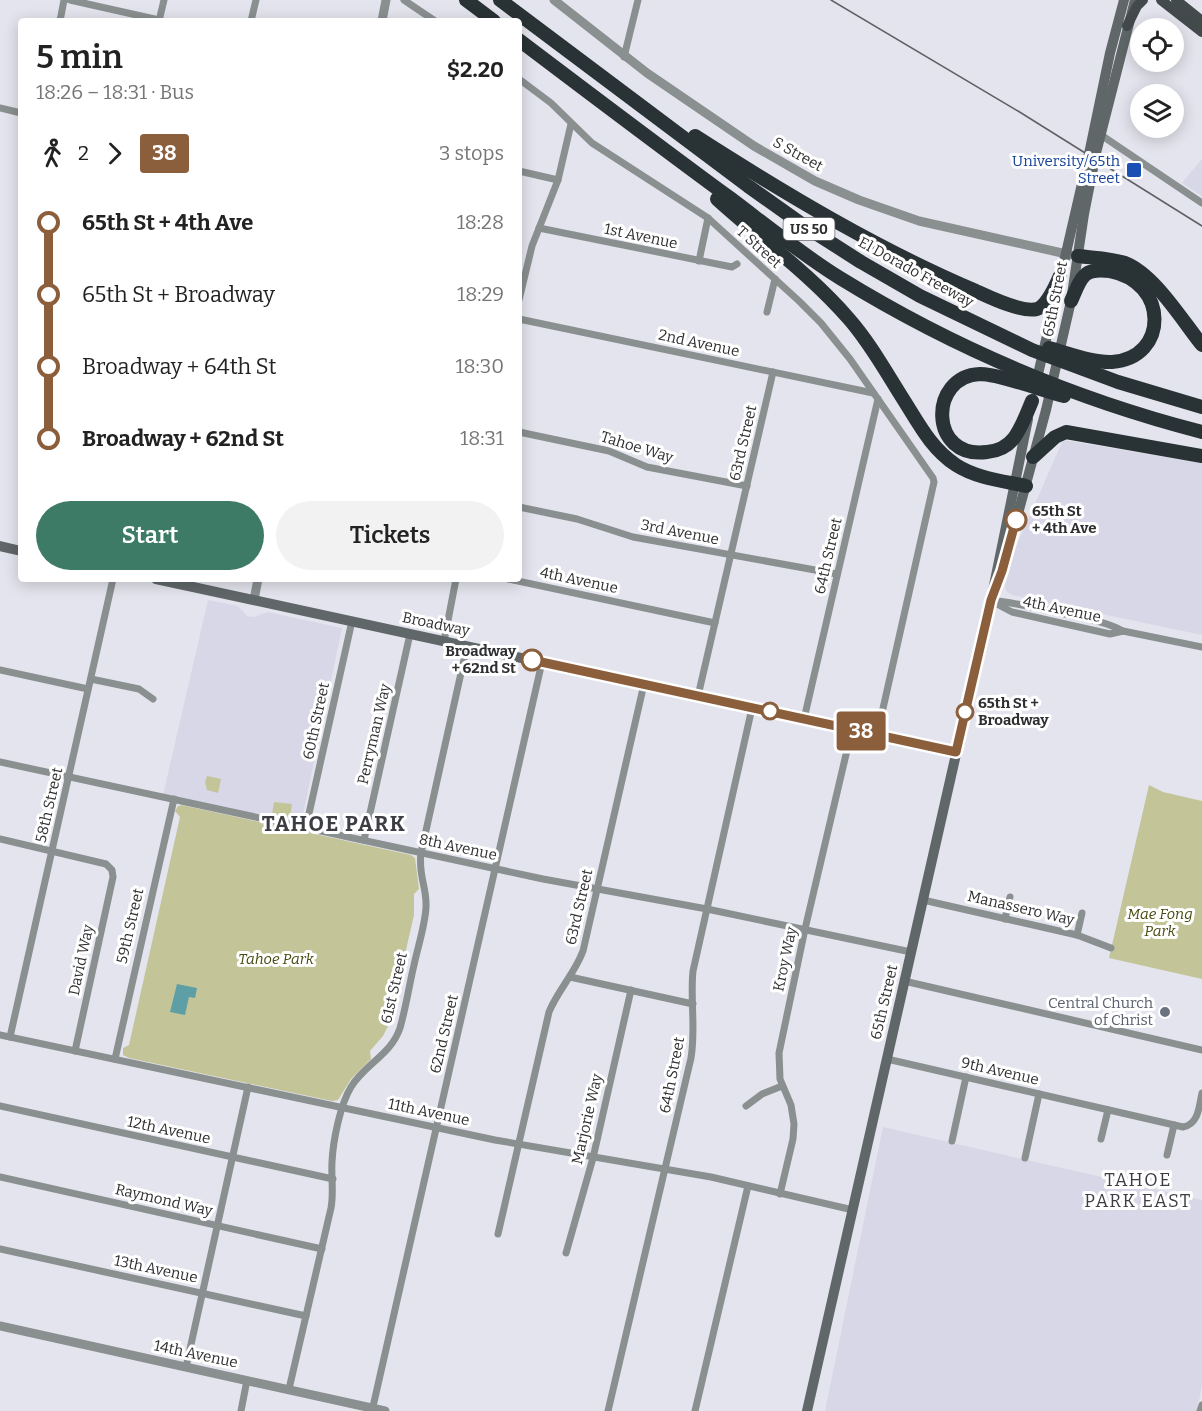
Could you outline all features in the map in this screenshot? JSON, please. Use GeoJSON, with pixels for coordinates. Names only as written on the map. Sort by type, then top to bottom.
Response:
{"type":"FeatureCollection","features":[{"type":"Feature","properties":{"kind":"highway"},"geometry":{"type":"LineString","coordinates":[[466,0],[490,18]]}},
{"type":"Feature","properties":{"kind":"highway","name":"El Dorado Freeway"},"geometry":{"type":"LineString","coordinates":[[500,0],[803,225],[861,262],[981,327],[1071,360]]}},
{"type":"Feature","properties":{"kind":"highway","name":"US 50"},"geometry":{"type":"LineString","coordinates":[[522,42],[838,277],[902,315],[1026,380],[1202,432]]}},
{"type":"Feature","properties":{"kind":"highway"},"geometry":{"type":"LineString","coordinates":[[604,78],[731,159],[889,250],[944,277],[995,299],[1033,309],[1045,302],[1060,276]]}},
{"type":"Feature","properties":{"kind":"highway"},"geometry":{"type":"LineString","coordinates":[[687,167],[699,183],[824,293],[850,320],[872,349],[928,439],[942,454],[958,466],[976,475],[1020,485]]}},
{"type":"Feature","properties":{"kind":"highway"},"geometry":{"type":"LineString","coordinates":[[1072,255],[1125,263],[1138,270],[1150,279],[1202,345]]}},
{"type":"Feature","properties":{"kind":"highway"},"geometry":{"type":"LineString","coordinates":[[1071,301],[1084,276],[1089,273],[1103,270],[1124,274],[1138,283],[1148,296],[1155,322],[1149,340],[1143,348],[1129,358],[1107,362],[1071,360]]}},
{"type":"Feature","properties":{"kind":"highway"},"geometry":{"type":"LineString","coordinates":[[1071,360],[1118,382],[1202,407]]}},
{"type":"Feature","properties":{"kind":"highway"},"geometry":{"type":"LineString","coordinates":[[1026,380],[980,374],[959,382],[950,390],[943,406],[942,421],[948,438],[955,444],[968,451],[983,453],[1000,449],[1014,438],[1032,401]]}},
{"type":"Feature","properties":{"kind":"highway"},"geometry":{"type":"LineString","coordinates":[[1033,457],[1055,437],[1066,432],[1202,456]]}},
{"type":"Feature","properties":{"kind":"main road","name":"65th Street"},"geometry":{"type":"LineString","coordinates":[[807,1411],[956,752],[1020,485],[1032,401],[1060,276],[1072,255],[1084,214],[1096,153],[1097,133],[1124,0]]}},
{"type":"Feature","properties":{"kind":"main road","name":"65th Street"},"geometry":{"type":"LineString","coordinates":[[1097,133],[1135,0]]}},
{"type":"Feature","properties":{"kind":"main road"},"geometry":{"type":"LineString","coordinates":[[1127,26],[1137,6],[1143,0]]}},
{"type":"Feature","properties":{"kind":"main road"},"geometry":{"type":"LineString","coordinates":[[1176,0],[1202,21]]}},
{"type":"Feature","properties":{"kind":"main road"},"geometry":{"type":"LineString","coordinates":[[1160,1],[1202,32]]}},
{"type":"Feature","properties":{"kind":"main road","name":"65th Street"},"geometry":{"type":"LineString","coordinates":[[1020,485],[1033,457],[1071,301],[1072,255]]}},
{"type":"Feature","properties":{"kind":"main road"},"geometry":{"type":"LineString","coordinates":[[0,546],[18,550]]}},
{"type":"Feature","properties":{"kind":"main road","name":"Broadway"},"geometry":{"type":"LineString","coordinates":[[170,582],[956,752]]}},
{"type":"Feature","properties":{"kind":"street"},"geometry":{"type":"LineString","coordinates":[[61,18],[64,0]]}},
{"type":"Feature","properties":{"kind":"street"},"geometry":{"type":"LineString","coordinates":[[70,0],[150,18]]}},
{"type":"Feature","properties":{"kind":"street"},"geometry":{"type":"LineString","coordinates":[[160,18],[164,0]]}},
{"type":"Feature","properties":{"kind":"street"},"geometry":{"type":"LineString","coordinates":[[252,18],[256,0]]}},
{"type":"Feature","properties":{"kind":"street"},"geometry":{"type":"LineString","coordinates":[[383,18],[386,0]]}},
{"type":"Feature","properties":{"kind":"street"},"geometry":{"type":"LineString","coordinates":[[404,0],[431,18]]}},
{"type":"Feature","properties":{"kind":"street","name":"S Street"},"geometry":{"type":"LineString","coordinates":[[554,0],[624,57],[753,146],[814,181],[919,221],[1072,255]]}},
{"type":"Feature","properties":{"kind":"street"},"geometry":{"type":"LineString","coordinates":[[624,57],[638,0]]}},
{"type":"Feature","properties":{"kind":"street","name":"T Street"},"geometry":{"type":"LineString","coordinates":[[522,83],[551,103],[592,142],[708,218],[821,323],[876,396],[934,482],[877,735]]}},
{"type":"Feature","properties":{"kind":"street"},"geometry":{"type":"LineString","coordinates":[[0,108],[18,112]]}},
{"type":"Feature","properties":{"kind":"street"},"geometry":{"type":"LineString","coordinates":[[522,273],[558,180],[571,124]]}},
{"type":"Feature","properties":{"kind":"street"},"geometry":{"type":"LineString","coordinates":[[1097,133],[1202,202]]}},
{"type":"Feature","properties":{"kind":"street"},"geometry":{"type":"LineString","coordinates":[[522,172],[558,180]]}},
{"type":"Feature","properties":{"kind":"street"},"geometry":{"type":"LineString","coordinates":[[699,261],[708,218]]}},
{"type":"Feature","properties":{"kind":"street","name":"1st Avenue"},"geometry":{"type":"LineString","coordinates":[[539,228],[699,261],[732,267],[737,264]]}},
{"type":"Feature","properties":{"kind":"street"},"geometry":{"type":"LineString","coordinates":[[767,312],[775,279]]}},
{"type":"Feature","properties":{"kind":"street","name":"2nd Avenue"},"geometry":{"type":"LineString","coordinates":[[522,320],[876,396]]}},
{"type":"Feature","properties":{"kind":"street","name":"63rd Street"},"geometry":{"type":"LineString","coordinates":[[698,696],[773,372]]}},
{"type":"Feature","properties":{"kind":"street","name":"64th Street"},"geometry":{"type":"LineString","coordinates":[[804,719],[876,396]]}},
{"type":"Feature","properties":{"kind":"street","name":"Tahoe Way"},"geometry":{"type":"LineString","coordinates":[[522,433],[609,451],[647,467],[747,486]]}},
{"type":"Feature","properties":{"kind":"street","name":"3rd Avenue"},"geometry":{"type":"LineString","coordinates":[[522,508],[577,519],[633,537],[837,574]]}},
{"type":"Feature","properties":{"kind":"street","name":"58th Street"},"geometry":{"type":"LineString","coordinates":[[10,1037],[112,582]]}},
{"type":"Feature","properties":{"kind":"street"},"geometry":{"type":"LineString","coordinates":[[254,600],[257,582]]}},
{"type":"Feature","properties":{"kind":"street"},"geometry":{"type":"LineString","coordinates":[[444,641],[455,582]]}},
{"type":"Feature","properties":{"kind":"street","name":"4th Avenue"},"geometry":{"type":"LineString","coordinates":[[522,582],[715,623]]}},
{"type":"Feature","properties":{"kind":"street","name":"4th Avenue"},"geometry":{"type":"LineString","coordinates":[[991,600],[1012,612],[1110,634],[1124,631],[1202,647]]}},
{"type":"Feature","properties":{"kind":"street","name":"60th Street"},"geometry":{"type":"LineString","coordinates":[[306,827],[352,621]]}},
{"type":"Feature","properties":{"kind":"street","name":"Perryman Way"},"geometry":{"type":"LineString","coordinates":[[364,840],[410,634]]}},
{"type":"Feature","properties":{"kind":"street","name":"61st Street"},"geometry":{"type":"LineString","coordinates":[[289,1389],[332,1200],[333,1153],[342,1108],[355,1081],[385,1053],[393,1043],[399,1029],[425,915],[425,894],[419,865],[421,853],[467,646]]}},
{"type":"Feature","properties":{"kind":"street","name":"62nd Street"},"geometry":{"type":"LineString","coordinates":[[372,1410],[542,662]]}},
{"type":"Feature","properties":{"kind":"street"},"geometry":{"type":"LineString","coordinates":[[0,670],[88,688]]}},
{"type":"Feature","properties":{"kind":"street"},"geometry":{"type":"LineString","coordinates":[[91,679],[139,689],[153,699]]}},
{"type":"Feature","properties":{"kind":"street","name":"63rd Street"},"geometry":{"type":"LineString","coordinates":[[498,1234],[549,1012],[583,951],[644,684]]}},
{"type":"Feature","properties":{"kind":"street","name":"64th Street"},"geometry":{"type":"LineString","coordinates":[[608,1411],[693,1048],[693,971],[752,708]]}},
{"type":"Feature","properties":{"kind":"street","name":"Kroy Way"},"geometry":{"type":"LineString","coordinates":[[780,1194],[793,1139],[794,1124],[791,1105],[778,1071],[779,1053],[805,929],[852,729]]}},
{"type":"Feature","properties":{"kind":"street","name":"8th Avenue"},"geometry":{"type":"LineString","coordinates":[[0,762],[496,869],[707,909],[911,952]]}},
{"type":"Feature","properties":{"kind":"street","name":"59th Street"},"geometry":{"type":"LineString","coordinates":[[115,1059],[174,799]]}},
{"type":"Feature","properties":{"kind":"street"},"geometry":{"type":"LineString","coordinates":[[0,839],[53,850]]}},
{"type":"Feature","properties":{"kind":"street","name":"David Way"},"geometry":{"type":"LineString","coordinates":[[53,850],[106,864],[113,874],[75,1051]]}},
{"type":"Feature","properties":{"kind":"street"},"geometry":{"type":"LineString","coordinates":[[1005,919],[1010,897]]}},
{"type":"Feature","properties":{"kind":"street","name":"Manassero Way"},"geometry":{"type":"LineString","coordinates":[[923,900],[1077,935],[1112,948]]}},
{"type":"Feature","properties":{"kind":"street"},"geometry":{"type":"LineString","coordinates":[[1077,935],[1082,913]]}},
{"type":"Feature","properties":{"kind":"street"},"geometry":{"type":"LineString","coordinates":[[570,977],[693,1004]]}},
{"type":"Feature","properties":{"kind":"street"},"geometry":{"type":"LineString","coordinates":[[904,981],[1202,1050]]}},
{"type":"Feature","properties":{"kind":"street","name":"Marjorie Way"},"geometry":{"type":"LineString","coordinates":[[566,1253],[593,1158],[631,990]]}},
{"type":"Feature","properties":{"kind":"street","name":"11th Avenue"},"geometry":{"type":"LineString","coordinates":[[0,1035],[437,1128],[593,1158],[711,1177],[853,1210]]}},
{"type":"Feature","properties":{"kind":"street","name":"9th Avenue"},"geometry":{"type":"LineString","coordinates":[[887,1059],[1174,1125]]}},
{"type":"Feature","properties":{"kind":"street"},"geometry":{"type":"LineString","coordinates":[[952,1142],[966,1077]]}},
{"type":"Feature","properties":{"kind":"street"},"geometry":{"type":"LineString","coordinates":[[746,1106],[762,1094],[782,1086]]}},
{"type":"Feature","properties":{"kind":"street"},"geometry":{"type":"LineString","coordinates":[[186,1367],[248,1087]]}},
{"type":"Feature","properties":{"kind":"street"},"geometry":{"type":"LineString","coordinates":[[1167,1155],[1174,1125],[1187,1126],[1194,1121],[1202,1093]]}},
{"type":"Feature","properties":{"kind":"street"},"geometry":{"type":"LineString","coordinates":[[1025,1158],[1039,1094]]}},
{"type":"Feature","properties":{"kind":"street","name":"12th Avenue"},"geometry":{"type":"LineString","coordinates":[[0,1106],[333,1179]]}},
{"type":"Feature","properties":{"kind":"street"},"geometry":{"type":"LineString","coordinates":[[1101,1139],[1108,1110]]}},
{"type":"Feature","properties":{"kind":"street","name":"Raymond Way"},"geometry":{"type":"LineString","coordinates":[[0,1177],[322,1249]]}},
{"type":"Feature","properties":{"kind":"street"},"geometry":{"type":"LineString","coordinates":[[695,1411],[748,1186]]}},
{"type":"Feature","properties":{"kind":"street","name":"13th Avenue"},"geometry":{"type":"LineString","coordinates":[[0,1249],[306,1316]]}},
{"type":"Feature","properties":{"kind":"street","name":"14th Avenue"},"geometry":{"type":"LineString","coordinates":[[0,1326],[289,1389],[372,1410],[386,1411]]}},
{"type":"Feature","properties":{"kind":"street"},"geometry":{"type":"LineString","coordinates":[[241,1411],[247,1380]]}},
{"type":"Feature","properties":{"kind":"street"},"geometry":{"type":"LineString","coordinates":[[1200,1411],[1202,1405]]}},
{"type":"Feature","properties":{"kind":"shaded area"},"geometry":{"type":"Polygon","coordinates":[[[1202,159],[1202,196],[1182,183],[1202,159]]]}},
{"type":"Feature","properties":{"kind":"shaded area"},"geometry":{"type":"Polygon","coordinates":[[[1063,440],[1202,463],[1202,635],[1012,595],[1006,591],[1005,586],[1015,549],[1063,440]]]}},
{"type":"Feature","properties":{"kind":"shaded area"},"geometry":{"type":"Polygon","coordinates":[[[208,600],[238,606],[247,616],[254,617],[268,612],[342,628],[301,824],[163,795],[208,600]]]}},
{"type":"Feature","properties":{"kind":"shaded area"},"geometry":{"type":"Polygon","coordinates":[[[883,1127],[1202,1200],[1202,1385],[1197,1411],[825,1411],[883,1127]]]}},
{"type":"Feature","properties":{"kind":"green space"},"geometry":{"type":"Polygon","coordinates":[[[207,776],[221,779],[218,793],[207,790],[205,782],[207,776]]]}},
{"type":"Feature","properties":{"kind":"green space","name":"Mae Fong Park"},"geometry":{"type":"Polygon","coordinates":[[[1149,785],[1163,792],[1202,801],[1202,979],[1109,958],[1149,785]]]}},
{"type":"Feature","properties":{"kind":"green space"},"geometry":{"type":"Polygon","coordinates":[[[274,802],[292,804],[290,817],[272,814],[274,802]]]}},
{"type":"Feature","properties":{"kind":"green space","name":"Tahoe Park"},"geometry":{"type":"Polygon","coordinates":[[[182,805],[411,855],[415,858],[419,889],[414,894],[414,915],[389,1024],[383,1036],[370,1051],[371,1059],[351,1079],[338,1100],[332,1101],[123,1055],[123,1048],[129,1045],[180,817],[175,811],[178,806],[182,805]]]}},
{"type":"Feature","properties":{"kind":"water"},"geometry":{"type":"Polygon","coordinates":[[[177,984],[197,988],[195,998],[189,997],[185,1015],[170,1012],[177,984]]]}},
{"type":"Feature","properties":{"kind":"tram line"},"geometry":{"type":"LineString","coordinates":[[831,0],[1018,111],[1202,226]]}},
{"type":"Feature","properties":{"kind":"bus line","name":"38"},"geometry":{"type":"LineString","coordinates":[[532,660],[956,752],[991,600],[1002,571],[1016,520]]}},
{"type":"Feature","properties":{"kind":"place","name":"University/65th Street"},"geometry":{"type":"Point","coordinates":[1134,170]}},
{"type":"Feature","properties":{"kind":"place","name":"65th St + 4th Ave"},"geometry":{"type":"Point","coordinates":[1016,520]}},
{"type":"Feature","properties":{"kind":"place","name":"Broadway + 62nd St"},"geometry":{"type":"Point","coordinates":[532,660]}},
{"type":"Feature","properties":{"kind":"place","name":"65th St + Broadway"},"geometry":{"type":"Point","coordinates":[965,712]}},
{"type":"Feature","properties":{"kind":"place","name":"Central Church of Christ"},"geometry":{"type":"Point","coordinates":[1165,1012]}},
{"type":"Feature","properties":{"kind":"district","name":"TAHOE PARK"},"geometry":{"type":"Point","coordinates":[334,824]}},
{"type":"Feature","properties":{"kind":"district","name":"TAHOE PARK EAST"},"geometry":{"type":"Point","coordinates":[1138,1190]}}]}
